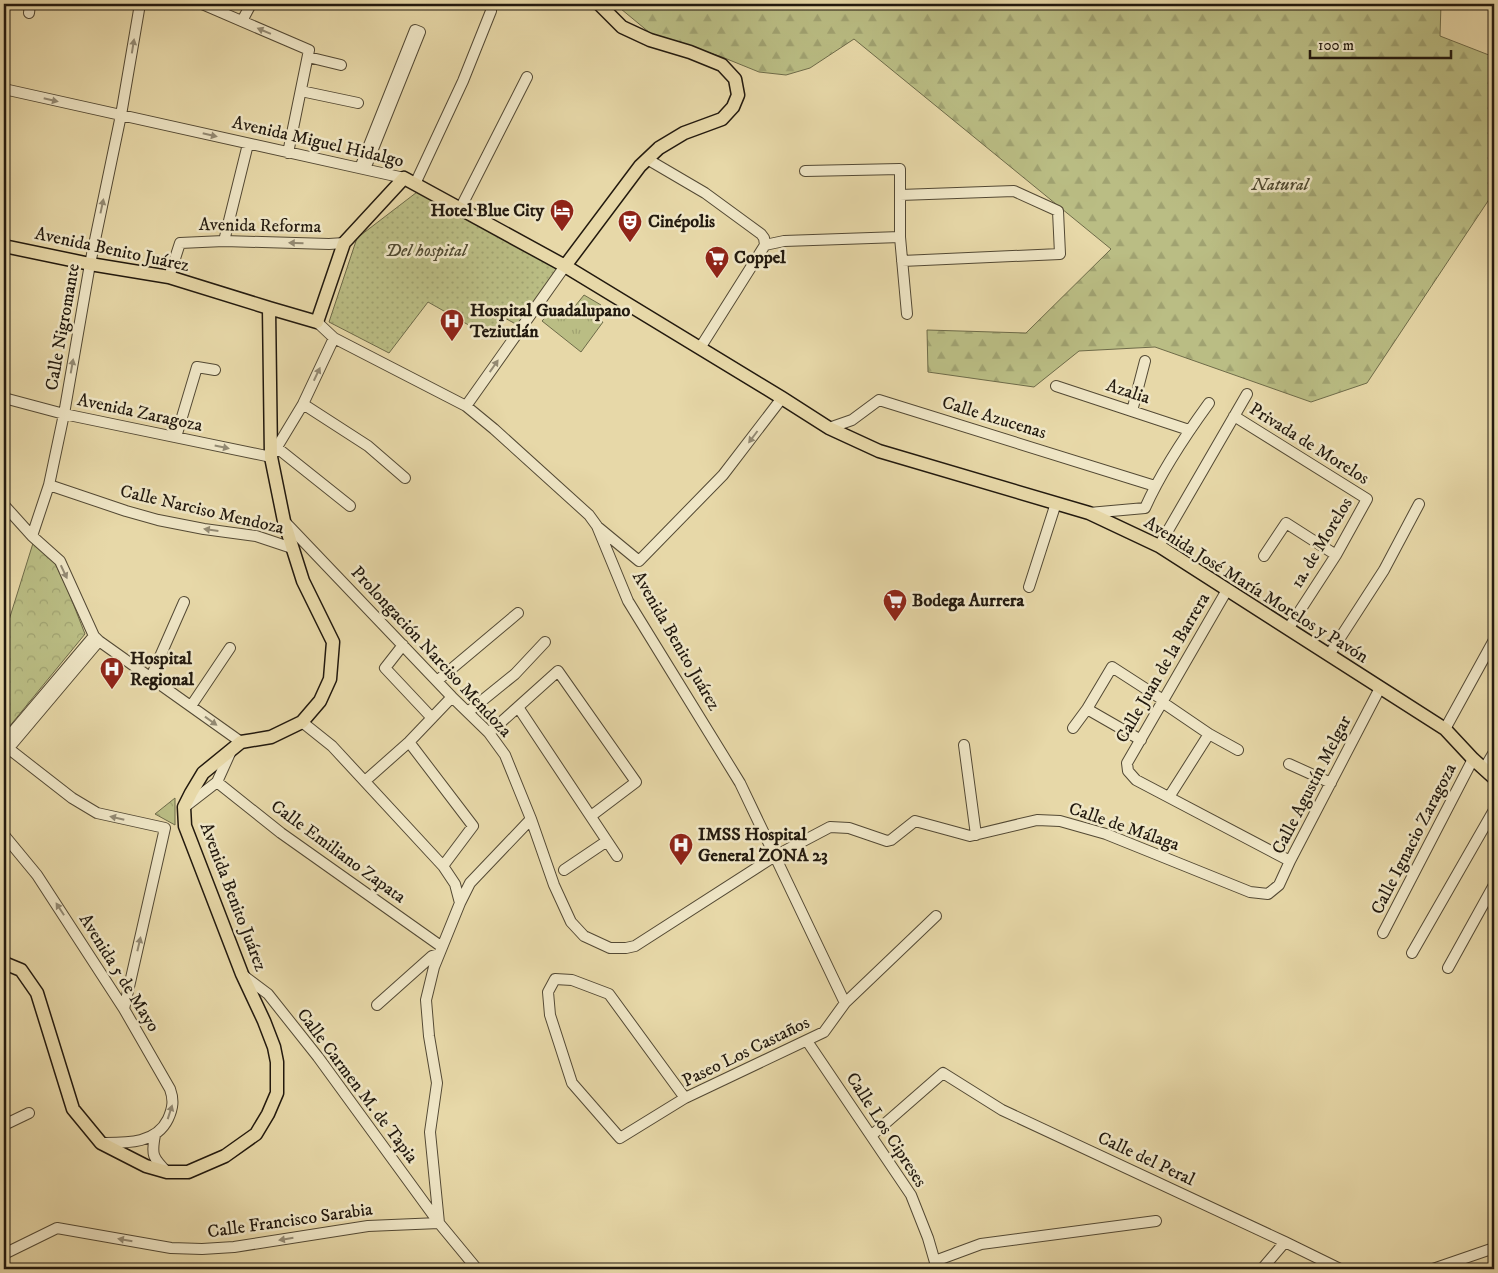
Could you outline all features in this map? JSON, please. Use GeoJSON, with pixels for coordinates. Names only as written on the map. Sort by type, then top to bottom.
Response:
{"type":"FeatureCollection","features":[{"type":"Feature","properties":{"kind":"main road"},"geometry":{"type":"LineString","coordinates":[[565,266],[647,159],[659,148],[684,133],[722,119],[733,107],[738,95],[735,79],[722,65],[690,52],[650,40],[622,27],[599,4]]}},
{"type":"Feature","properties":{"kind":"main road"},"geometry":{"type":"LineString","coordinates":[[269,308],[317,322],[348,238],[404,178]]}},
{"type":"Feature","properties":{"kind":"main road","name":"Avenida Miguel Hidalgo"},"geometry":{"type":"LineString","coordinates":[[404,178],[565,266],[782,398]]}},
{"type":"Feature","properties":{"kind":"main road","name":"Avenida Benito Juárez"},"geometry":{"type":"LineString","coordinates":[[4,246],[90,264],[169,276],[269,308],[273,449],[284,521],[303,581],[333,642],[330,679],[320,701],[302,722],[271,737],[236,746],[203,773],[190,793],[184,808],[185,826],[242,974],[274,1047],[277,1093],[268,1114],[256,1134],[225,1156],[188,1172],[167,1172],[146,1166],[101,1143],[73,1109],[37,993],[21,970],[4,963]]}},
{"type":"Feature","properties":{"kind":"main road","name":"Avenida José María Morelos y Pavón"},"geometry":{"type":"LineString","coordinates":[[782,398],[829,428],[879,451],[1089,513],[1159,546],[1445,729],[1494,778]]}},
{"type":"Feature","properties":{"kind":"street","name":"Calle Nigromante"},"geometry":{"type":"LineString","coordinates":[[32,536],[48,485],[64,414],[90,264],[121,115],[140,4]]}},
{"type":"Feature","properties":{"kind":"street"},"geometry":{"type":"LineString","coordinates":[[202,4],[309,53],[341,65]]}},
{"type":"Feature","properties":{"kind":"street"},"geometry":{"type":"LineString","coordinates":[[242,21],[251,4]]}},
{"type":"Feature","properties":{"kind":"street"},"geometry":{"type":"LineString","coordinates":[[416,184],[464,81],[491,11]]}},
{"type":"Feature","properties":{"kind":"street"},"geometry":{"type":"LineString","coordinates":[[415,30],[420,32],[362,168],[415,30]]}},
{"type":"Feature","properties":{"kind":"street"},"geometry":{"type":"LineString","coordinates":[[288,153],[309,53]]}},
{"type":"Feature","properties":{"kind":"street"},"geometry":{"type":"LineString","coordinates":[[460,209],[527,77]]}},
{"type":"Feature","properties":{"kind":"street","name":"Avenida Miguel Hidalgo"},"geometry":{"type":"LineString","coordinates":[[4,89],[404,178]]}},
{"type":"Feature","properties":{"kind":"street"},"geometry":{"type":"LineString","coordinates":[[301,91],[358,103]]}},
{"type":"Feature","properties":{"kind":"street"},"geometry":{"type":"LineString","coordinates":[[224,241],[248,144]]}},
{"type":"Feature","properties":{"kind":"street"},"geometry":{"type":"LineString","coordinates":[[647,159],[705,193],[746,222],[764,238],[765,245],[700,348]]}},
{"type":"Feature","properties":{"kind":"street"},"geometry":{"type":"LineString","coordinates":[[805,171],[900,169],[900,237],[907,314]]}},
{"type":"Feature","properties":{"kind":"street"},"geometry":{"type":"LineString","coordinates":[[900,195],[1014,191],[1058,212],[1060,254],[902,260]]}},
{"type":"Feature","properties":{"kind":"street"},"geometry":{"type":"LineString","coordinates":[[765,245],[784,241],[900,237]]}},
{"type":"Feature","properties":{"kind":"street","name":"Avenida Reforma"},"geometry":{"type":"LineString","coordinates":[[169,276],[180,243],[224,241],[329,244],[348,238]]}},
{"type":"Feature","properties":{"kind":"street"},"geometry":{"type":"LineString","coordinates":[[466,406],[565,266]]}},
{"type":"Feature","properties":{"kind":"street","name":"Avenida Benito Juárez"},"geometry":{"type":"LineString","coordinates":[[317,322],[334,338],[466,406],[589,515],[597,526],[628,601],[740,783],[845,1003]]}},
{"type":"Feature","properties":{"kind":"street"},"geometry":{"type":"LineString","coordinates":[[334,338],[303,404],[273,449],[350,506]]}},
{"type":"Feature","properties":{"kind":"street"},"geometry":{"type":"LineString","coordinates":[[1132,411],[1145,361]]}},
{"type":"Feature","properties":{"kind":"street"},"geometry":{"type":"LineString","coordinates":[[176,437],[197,367],[214,370]]}},
{"type":"Feature","properties":{"kind":"street","name":"Azalia"},"geometry":{"type":"LineString","coordinates":[[1056,386],[1189,430]]}},
{"type":"Feature","properties":{"kind":"street"},"geometry":{"type":"LineString","coordinates":[[1159,546],[1247,394]]}},
{"type":"Feature","properties":{"kind":"street","name":"Avenida Zaragoza"},"geometry":{"type":"LineString","coordinates":[[4,398],[64,414],[176,437],[273,449]]}},
{"type":"Feature","properties":{"kind":"street"},"geometry":{"type":"LineString","coordinates":[[597,526],[639,561],[724,476],[782,398]]}},
{"type":"Feature","properties":{"kind":"street","name":"Calle Azucenas"},"geometry":{"type":"LineString","coordinates":[[829,428],[852,420],[879,400],[1155,486]]}},
{"type":"Feature","properties":{"kind":"street"},"geometry":{"type":"LineString","coordinates":[[1089,513],[1145,508],[1155,486],[1189,430],[1209,403]]}},
{"type":"Feature","properties":{"kind":"street"},"geometry":{"type":"LineString","coordinates":[[303,404],[368,446],[405,478]]}},
{"type":"Feature","properties":{"kind":"street","name":"Privada de Morelos"},"geometry":{"type":"LineString","coordinates":[[1234,416],[1367,500]]}},
{"type":"Feature","properties":{"kind":"street","name":"Calle Narciso Mendoza"},"geometry":{"type":"LineString","coordinates":[[48,485],[126,512],[204,530],[256,536],[292,548]]}},
{"type":"Feature","properties":{"kind":"street","name":"1a. de Morelos"},"geometry":{"type":"LineString","coordinates":[[1288,629],[1336,555],[1367,500]]}},
{"type":"Feature","properties":{"kind":"street"},"geometry":{"type":"LineString","coordinates":[[1029,587],[1056,503]]}},
{"type":"Feature","properties":{"kind":"street"},"geometry":{"type":"LineString","coordinates":[[1329,655],[1384,570],[1419,504]]}},
{"type":"Feature","properties":{"kind":"street"},"geometry":{"type":"LineString","coordinates":[[4,505],[32,536],[60,562],[96,638],[191,706],[236,746],[217,782],[184,808]]}},
{"type":"Feature","properties":{"kind":"street","name":"Prolongación Narciso Mendoza"},"geometry":{"type":"LineString","coordinates":[[284,521],[452,697],[489,733],[505,755],[531,819],[554,885],[571,922],[584,936],[610,948],[635,946],[775,856]]}},
{"type":"Feature","properties":{"kind":"street"},"geometry":{"type":"LineString","coordinates":[[1264,556],[1286,522],[1336,555]]}},
{"type":"Feature","properties":{"kind":"street","name":"Calle Juan de la Barrera"},"geometry":{"type":"LineString","coordinates":[[1169,797],[1136,780],[1128,771],[1127,763],[1228,590]]}},
{"type":"Feature","properties":{"kind":"street"},"geometry":{"type":"LineString","coordinates":[[151,677],[184,602]]}},
{"type":"Feature","properties":{"kind":"street"},"geometry":{"type":"LineString","coordinates":[[437,681],[518,613]]}},
{"type":"Feature","properties":{"kind":"street"},"geometry":{"type":"LineString","coordinates":[[96,638],[5,745],[72,798],[97,814],[165,828],[124,1009]]}},
{"type":"Feature","properties":{"kind":"street"},"geometry":{"type":"LineString","coordinates":[[468,712],[515,674],[545,642]]}},
{"type":"Feature","properties":{"kind":"street"},"geometry":{"type":"LineString","coordinates":[[1445,729],[1494,643]]}},
{"type":"Feature","properties":{"kind":"street"},"geometry":{"type":"LineString","coordinates":[[403,645],[384,668],[432,718]]}},
{"type":"Feature","properties":{"kind":"street"},"geometry":{"type":"LineString","coordinates":[[191,706],[230,648]]}},
{"type":"Feature","properties":{"kind":"street"},"geometry":{"type":"LineString","coordinates":[[1073,728],[1087,709],[1112,667],[1210,734],[1238,750]]}},
{"type":"Feature","properties":{"kind":"street"},"geometry":{"type":"LineString","coordinates":[[489,733],[558,671],[636,782],[591,816]]}},
{"type":"Feature","properties":{"kind":"street","name":"Calle Agustín Melgar"},"geometry":{"type":"LineString","coordinates":[[1268,894],[1279,885],[1290,860],[1380,688]]}},
{"type":"Feature","properties":{"kind":"street"},"geometry":{"type":"LineString","coordinates":[[364,781],[409,742],[452,697]]}},
{"type":"Feature","properties":{"kind":"street"},"geometry":{"type":"LineString","coordinates":[[518,707],[617,856]]}},
{"type":"Feature","properties":{"kind":"street"},"geometry":{"type":"LineString","coordinates":[[1087,709],[1141,740]]}},
{"type":"Feature","properties":{"kind":"street"},"geometry":{"type":"LineString","coordinates":[[302,722],[332,746],[443,866],[455,884],[460,902]]}},
{"type":"Feature","properties":{"kind":"street"},"geometry":{"type":"LineString","coordinates":[[1210,734],[1169,797],[1290,860]]}},
{"type":"Feature","properties":{"kind":"street"},"geometry":{"type":"LineString","coordinates":[[409,742],[473,826],[443,866]]}},
{"type":"Feature","properties":{"kind":"street"},"geometry":{"type":"LineString","coordinates":[[964,746],[976,835]]}},
{"type":"Feature","properties":{"kind":"street"},"geometry":{"type":"LineString","coordinates":[[1484,770],[1494,752]]}},
{"type":"Feature","properties":{"kind":"street","name":"Calle Ignacio Zaragoza"},"geometry":{"type":"LineString","coordinates":[[1383,933],[1473,759]]}},
{"type":"Feature","properties":{"kind":"street"},"geometry":{"type":"LineString","coordinates":[[1289,764],[1331,783]]}},
{"type":"Feature","properties":{"kind":"street","name":"Calle Emiliano Zapata"},"geometry":{"type":"LineString","coordinates":[[217,782],[281,833],[440,950]]}},
{"type":"Feature","properties":{"kind":"street"},"geometry":{"type":"LineString","coordinates":[[1412,953],[1494,810]]}},
{"type":"Feature","properties":{"kind":"street"},"geometry":{"type":"LineString","coordinates":[[439,1223],[430,1132],[437,1083],[429,1036],[426,1000],[440,950],[470,883],[531,819]]}},
{"type":"Feature","properties":{"kind":"street","name":"Calle de Málaga"},"geometry":{"type":"LineString","coordinates":[[775,856],[830,827],[849,828],[887,841],[891,840],[915,821],[964,835],[976,835],[1036,820],[1060,821],[1106,834],[1250,892],[1268,894]]}},
{"type":"Feature","properties":{"kind":"street","name":"Avenida 5 de Mayo"},"geometry":{"type":"LineString","coordinates":[[4,835],[37,875],[124,1009],[170,1088],[173,1103],[170,1115],[164,1127],[155,1135]]}},
{"type":"Feature","properties":{"kind":"street"},"geometry":{"type":"LineString","coordinates":[[564,870],[607,841]]}},
{"type":"Feature","properties":{"kind":"street"},"geometry":{"type":"LineString","coordinates":[[1448,968],[1494,886]]}},
{"type":"Feature","properties":{"kind":"street","name":"Paseo Los Castaños"},"geometry":{"type":"LineString","coordinates":[[684,1098],[609,994],[572,980],[555,980],[548,992],[550,1015],[572,1083],[620,1138],[684,1098],[824,1032],[845,1003],[936,916]]}},
{"type":"Feature","properties":{"kind":"street"},"geometry":{"type":"LineString","coordinates":[[377,1005],[440,950]]}},
{"type":"Feature","properties":{"kind":"street","name":"Calle Carmen M. de Tapia"},"geometry":{"type":"LineString","coordinates":[[242,974],[268,994],[305,1041],[439,1223],[477,1269]]}},
{"type":"Feature","properties":{"kind":"street","name":"Calle Los Cipreses"},"geometry":{"type":"LineString","coordinates":[[807,1041],[912,1195],[936,1265]]}},
{"type":"Feature","properties":{"kind":"street","name":"Calle del Peral"},"geometry":{"type":"LineString","coordinates":[[872,1135],[943,1073],[1002,1110],[1340,1269]]}},
{"type":"Feature","properties":{"kind":"street"},"geometry":{"type":"LineString","coordinates":[[4,1125],[29,1113]]}},
{"type":"Feature","properties":{"kind":"street"},"geometry":{"type":"LineString","coordinates":[[101,1143],[132,1143],[155,1135]]}},
{"type":"Feature","properties":{"kind":"street"},"geometry":{"type":"LineString","coordinates":[[155,1135],[152,1150],[156,1161],[167,1172]]}},
{"type":"Feature","properties":{"kind":"street"},"geometry":{"type":"LineString","coordinates":[[936,1265],[981,1244],[1156,1221]]}},
{"type":"Feature","properties":{"kind":"street","name":"Calle Francisco Sarabia"},"geometry":{"type":"LineString","coordinates":[[4,1254],[58,1228],[171,1248],[202,1249],[234,1247],[368,1226],[439,1223]]}},
{"type":"Feature","properties":{"kind":"street"},"geometry":{"type":"LineString","coordinates":[[1262,1269],[1286,1242]]}},
{"type":"Feature","properties":{"kind":"street"},"geometry":{"type":"LineString","coordinates":[[1433,1269],[1494,1248]]}},
{"type":"Feature","properties":{"kind":"green space","name":"Natural"},"geometry":{"type":"Polygon","coordinates":[[[615,4],[1441,4],[1440,36],[1494,57],[1494,192],[1367,383],[1311,402],[1155,347],[1079,351],[1034,387],[928,372],[927,330],[1026,333],[1111,249],[854,39],[810,68],[786,75],[759,72],[722,57],[650,33],[615,4]]]}},
{"type":"Feature","properties":{"kind":"green space","name":"Del hospital"},"geometry":{"type":"Polygon","coordinates":[[[421,189],[563,269],[521,327],[503,317],[488,336],[428,302],[389,353],[329,322],[357,238],[421,189]]]}},
{"type":"Feature","properties":{"kind":"green space"},"geometry":{"type":"Polygon","coordinates":[[[584,295],[601,305],[593,318],[603,322],[581,352],[542,321],[554,308],[567,316],[584,295]]]}},
{"type":"Feature","properties":{"kind":"green space"},"geometry":{"type":"Polygon","coordinates":[[[34,540],[55,563],[85,634],[4,733],[4,657],[9,620],[34,540]]]}},
{"type":"Feature","properties":{"kind":"green space"},"geometry":{"type":"Polygon","coordinates":[[[175,798],[175,825],[155,814],[175,798]]]}},
{"type":"Feature","properties":{"kind":"place","name":"Hotel Blue City"},"geometry":{"type":"Point","coordinates":[562,232]}},
{"type":"Feature","properties":{"kind":"place","name":"Cinépolis"},"geometry":{"type":"Point","coordinates":[630,243]}},
{"type":"Feature","properties":{"kind":"place","name":"Coppel"},"geometry":{"type":"Point","coordinates":[717,279]}},
{"type":"Feature","properties":{"kind":"place","name":"Hospital Guadalupano Teziutlán"},"geometry":{"type":"Point","coordinates":[452,342]}},
{"type":"Feature","properties":{"kind":"place","name":"Bodega Aurrera"},"geometry":{"type":"Point","coordinates":[895,622]}},
{"type":"Feature","properties":{"kind":"place","name":"Hospital Regional"},"geometry":{"type":"Point","coordinates":[112,690]}},
{"type":"Feature","properties":{"kind":"place","name":"IMSS Hospital General ZONA 23"},"geometry":{"type":"Point","coordinates":[681,866]}}]}
